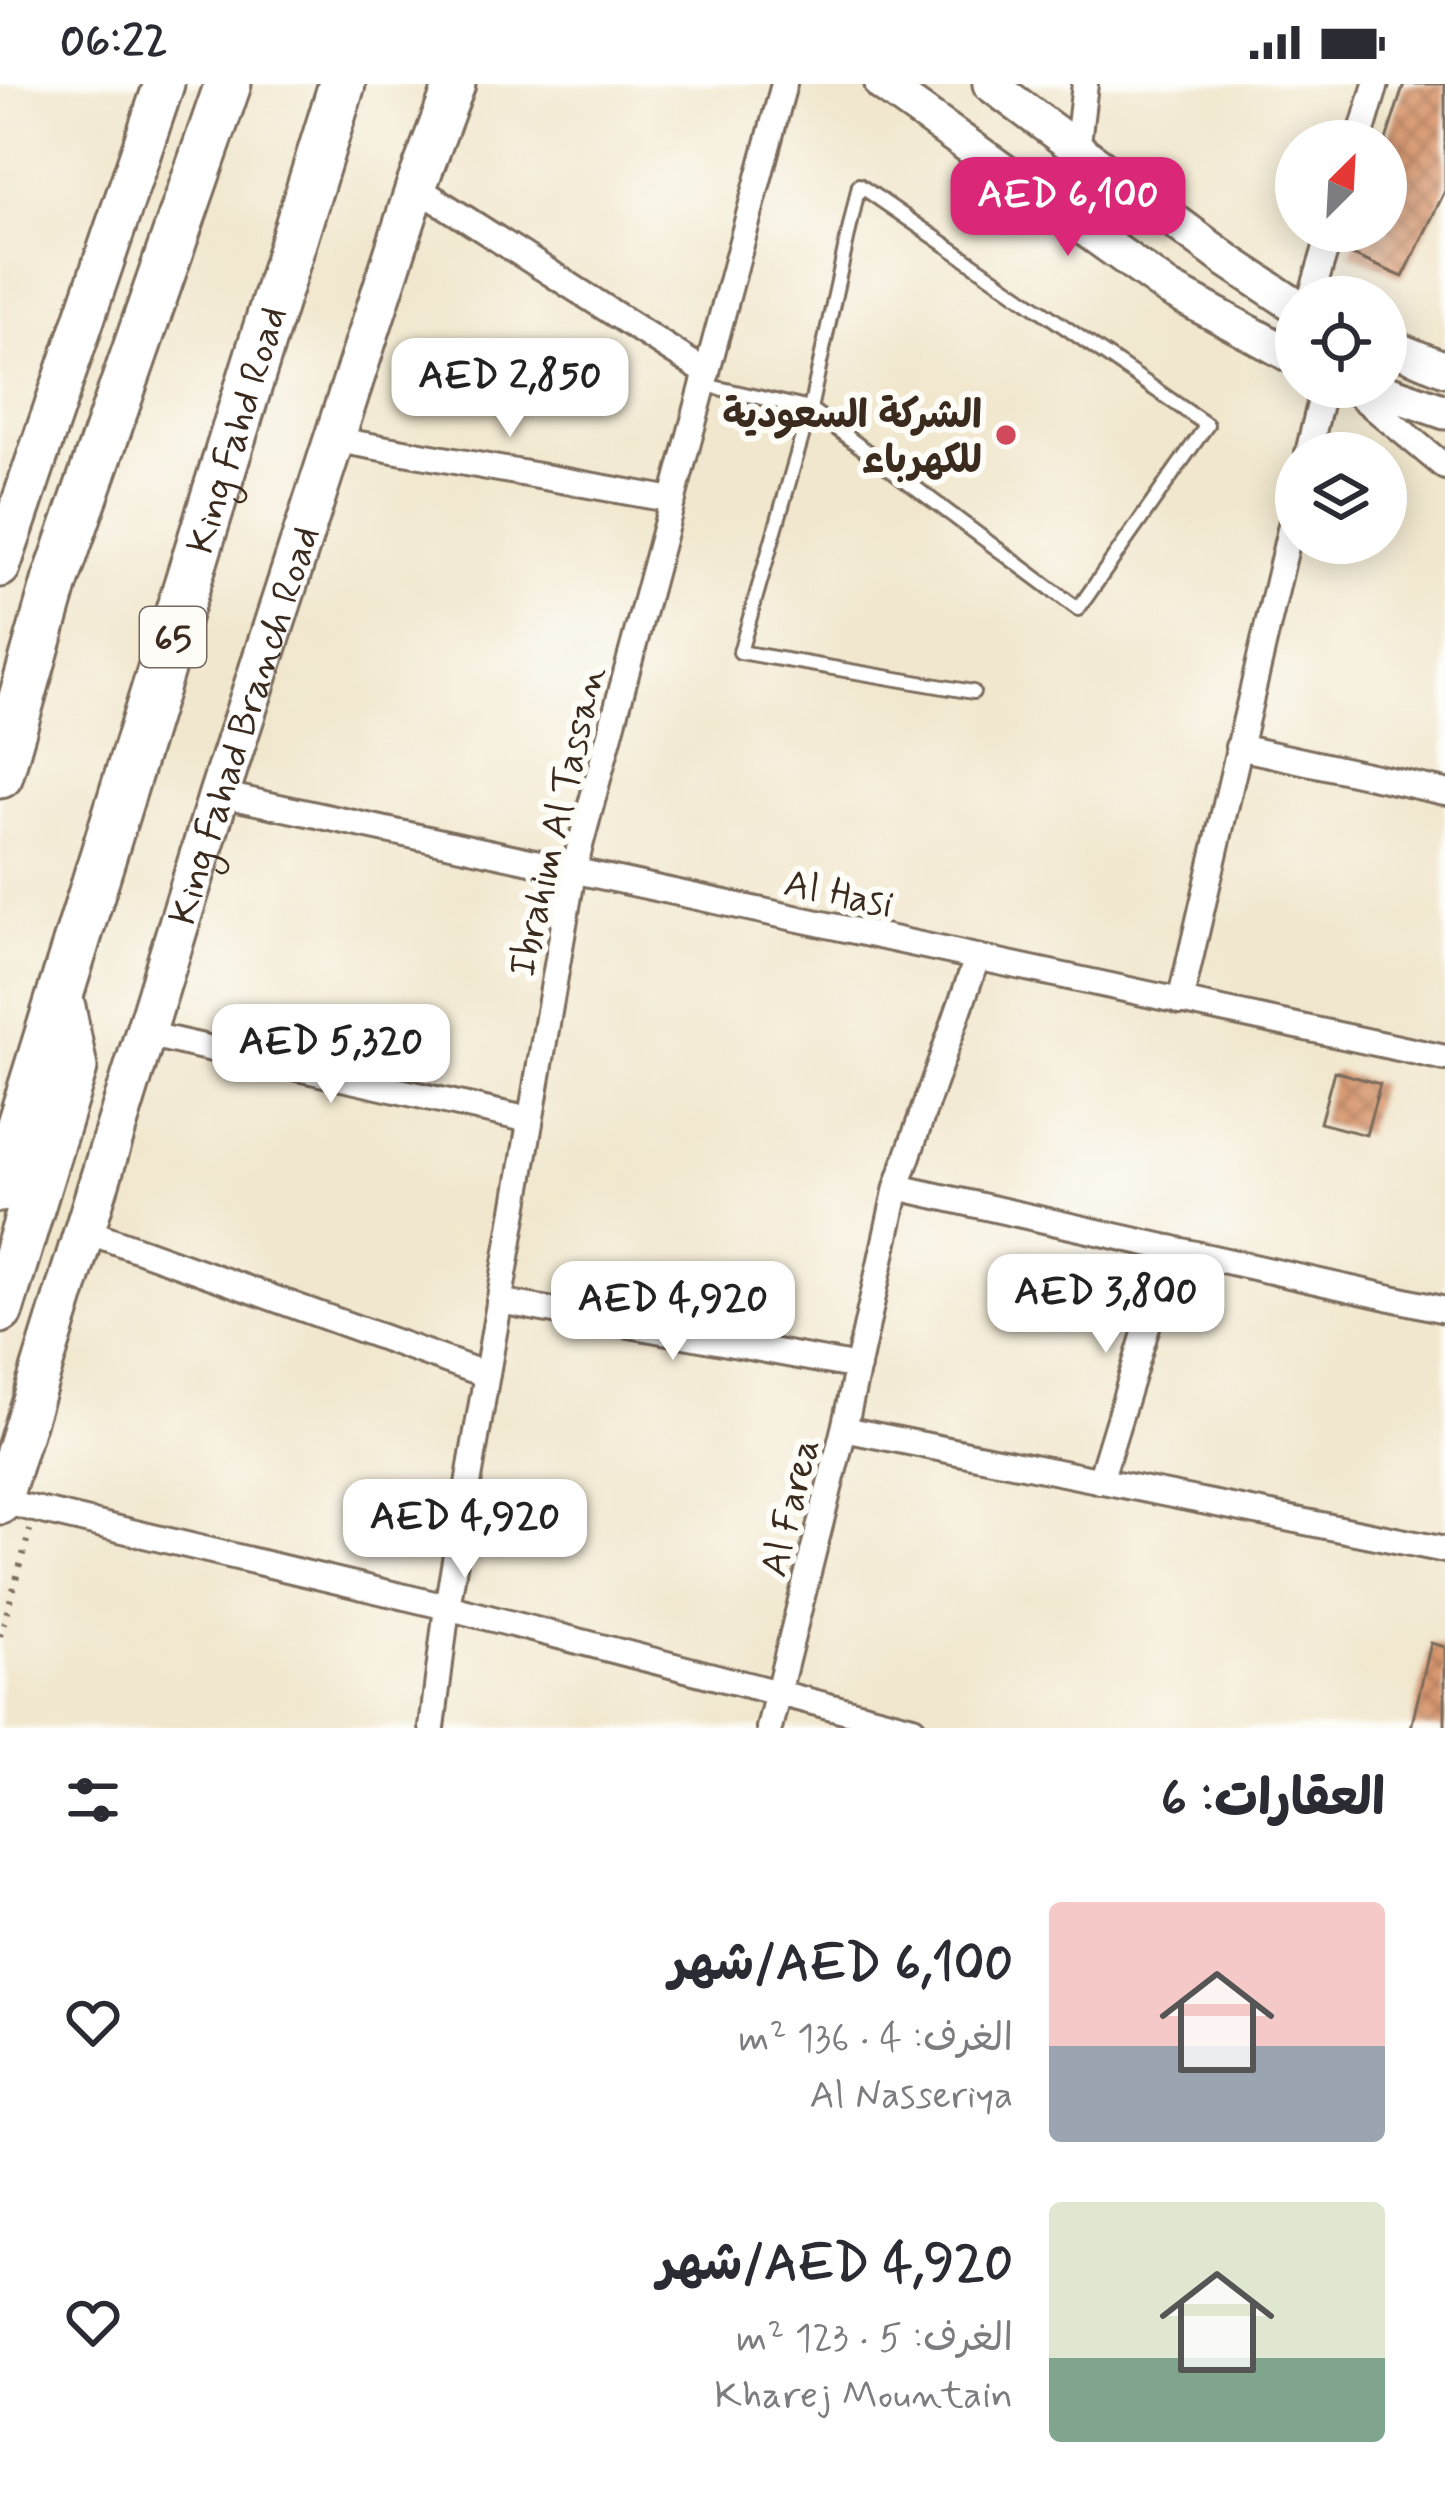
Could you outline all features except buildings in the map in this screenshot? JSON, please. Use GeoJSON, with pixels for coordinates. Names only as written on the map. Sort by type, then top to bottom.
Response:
{"type":"FeatureCollection","features":[{"type":"Feature","properties":{"kind":"highway"},"geometry":{"type":"LineString","coordinates":[[0,775],[56,582],[228,84]]}},
{"type":"Feature","properties":{"kind":"highway","name":"King Fahd Road"},"geometry":{"type":"LineString","coordinates":[[0,1189],[342,84]]}},
{"type":"Feature","properties":{"kind":"highway"},"geometry":{"type":"LineString","coordinates":[[0,1310],[74,1068],[61,1001]]}},
{"type":"Feature","properties":{"kind":"main road"},"geometry":{"type":"LineString","coordinates":[[0,567],[164,84]]}},
{"type":"Feature","properties":{"kind":"main road"},"geometry":{"type":"LineString","coordinates":[[882,84],[1169,289],[1275,347]]}},
{"type":"Feature","properties":{"kind":"main road"},"geometry":{"type":"LineString","coordinates":[[990,84],[1275,291]]}},
{"type":"Feature","properties":{"kind":"main road","name":"King Fahad Branch Road"},"geometry":{"type":"LineString","coordinates":[[12,1505],[84,1230],[219,794],[447,92]]}},
{"type":"Feature","properties":{"kind":"main road"},"geometry":{"type":"LineString","coordinates":[[1407,353],[1445,368]]}},
{"type":"Feature","properties":{"kind":"main road"},"geometry":{"type":"LineString","coordinates":[[1407,399],[1445,412]]}},
{"type":"Feature","properties":{"kind":"main road"},"geometry":{"type":"LineString","coordinates":[[0,692],[56,582]]}},
{"type":"Feature","properties":{"kind":"street","name":"Ibrahim Al Tassan"},"geometry":{"type":"LineString","coordinates":[[432,1728],[446,1607],[573,872],[784,84]]}},
{"type":"Feature","properties":{"kind":"street"},"geometry":{"type":"LineString","coordinates":[[1077,151],[1084,84]]}},
{"type":"Feature","properties":{"kind":"street"},"geometry":{"type":"LineString","coordinates":[[1365,120],[1376,84]]}},
{"type":"Feature","properties":{"kind":"street"},"geometry":{"type":"LineString","coordinates":[[422,174],[705,379]]}},
{"type":"Feature","properties":{"kind":"street"},"geometry":{"type":"LineString","coordinates":[[1374,408],[1445,467]]}},
{"type":"Feature","properties":{"kind":"street"},"geometry":{"type":"LineString","coordinates":[[337,440],[673,500]]}},
{"type":"Feature","properties":{"kind":"street"},"geometry":{"type":"LineString","coordinates":[[1180,1002],[1282,564]]}},
{"type":"Feature","properties":{"kind":"street"},"geometry":{"type":"LineString","coordinates":[[1238,747],[1445,792]]}},
{"type":"Feature","properties":{"kind":"street","name":"Al Hasi"},"geometry":{"type":"LineString","coordinates":[[219,794],[1445,1058]]}},
{"type":"Feature","properties":{"kind":"street","name":"Al Farea"},"geometry":{"type":"LineString","coordinates":[[769,1728],[844,1430],[897,1187],[976,958]]}},
{"type":"Feature","properties":{"kind":"street"},"geometry":{"type":"LineString","coordinates":[[145,1034],[530,1120]]}},
{"type":"Feature","properties":{"kind":"street"},"geometry":{"type":"LineString","coordinates":[[897,1187],[1445,1310]]}},
{"type":"Feature","properties":{"kind":"street"},"geometry":{"type":"LineString","coordinates":[[84,1230],[487,1375]]}},
{"type":"Feature","properties":{"kind":"street"},"geometry":{"type":"LineString","coordinates":[[1100,1481],[1171,1248]]}},
{"type":"Feature","properties":{"kind":"street"},"geometry":{"type":"LineString","coordinates":[[499,1301],[858,1367]]}},
{"type":"Feature","properties":{"kind":"street"},"geometry":{"type":"LineString","coordinates":[[844,1430],[1445,1550]]}},
{"type":"Feature","properties":{"kind":"street"},"geometry":{"type":"LineString","coordinates":[[12,1505],[446,1607],[913,1728]]}},
{"type":"Feature","properties":{"kind":"lane"},"geometry":{"type":"LineString","coordinates":[[705,379],[810,409],[1078,608],[1207,424],[859,185],[810,409],[740,652],[973,692]]}},
{"type":"Feature","properties":{"kind":"path"},"geometry":{"type":"LineString","coordinates":[[0,1636],[12,1505]]}},
{"type":"Feature","properties":{"kind":"place","name":"الشركة السعودية للكهرباء"},"geometry":{"type":"Point","coordinates":[1006,435]}}]}
